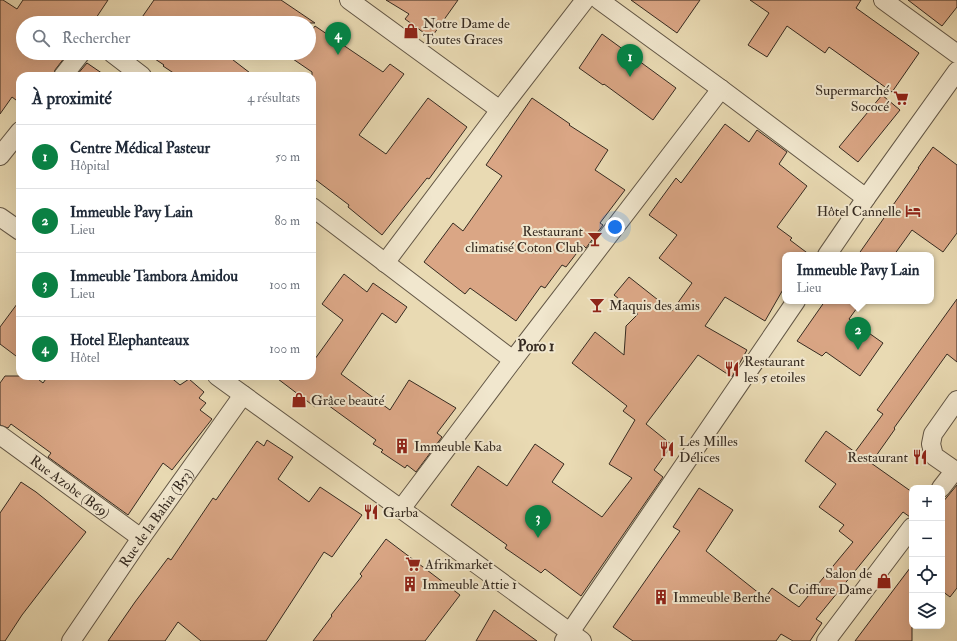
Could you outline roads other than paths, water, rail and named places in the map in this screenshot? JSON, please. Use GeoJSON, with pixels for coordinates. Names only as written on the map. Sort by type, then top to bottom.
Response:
{"type":"FeatureCollection","features":[{"type":"Feature","properties":{"kind":"street"},"geometry":{"type":"LineString","coordinates":[[349,0],[500,110]]}},
{"type":"Feature","properties":{"kind":"street"},"geometry":{"type":"LineString","coordinates":[[385,263],[585,0]]}},
{"type":"Feature","properties":{"kind":"street"},"geometry":{"type":"LineString","coordinates":[[599,0],[866,198]]}},
{"type":"Feature","properties":{"kind":"street"},"geometry":{"type":"LineString","coordinates":[[883,0],[957,54]]}},
{"type":"Feature","properties":{"kind":"street"},"geometry":{"type":"LineString","coordinates":[[66,72],[76,60]]}},
{"type":"Feature","properties":{"kind":"street"},"geometry":{"type":"LineString","coordinates":[[121,60],[137,72]]}},
{"type":"Feature","properties":{"kind":"street"},"geometry":{"type":"LineString","coordinates":[[829,252],[957,71]]}},
{"type":"Feature","properties":{"kind":"street"},"geometry":{"type":"LineString","coordinates":[[401,509],[512,360],[721,89]]}},
{"type":"Feature","properties":{"kind":"street"},"geometry":{"type":"LineString","coordinates":[[0,156],[16,136]]}},
{"type":"Feature","properties":{"kind":"street"},"geometry":{"type":"LineString","coordinates":[[316,210],[512,360]]}},
{"type":"Feature","properties":{"kind":"street"},"geometry":{"type":"LineString","coordinates":[[0,217],[16,228]]}},
{"type":"Feature","properties":{"kind":"street"},"geometry":{"type":"LineString","coordinates":[[222,380],[401,509],[572,638],[794,304]]}},
{"type":"Feature","properties":{"kind":"street","name":"Rue de la Bahia (B53)"},"geometry":{"type":"LineString","coordinates":[[71,641],[141,538],[243,395]]}},
{"type":"Feature","properties":{"kind":"street"},"geometry":{"type":"LineString","coordinates":[[944,485],[956,471],[934,456],[931,444],[933,434],[957,400]]}},
{"type":"Feature","properties":{"kind":"street","name":"Rue Azobe (B69)"},"geometry":{"type":"LineString","coordinates":[[0,435],[141,538]]}},
{"type":"Feature","properties":{"kind":"street"},"geometry":{"type":"LineString","coordinates":[[826,641],[909,531]]}},
{"type":"Feature","properties":{"kind":"place","name":"Notre Dame de Toutes Graces"},"geometry":{"type":"Point","coordinates":[411,31]}},
{"type":"Feature","properties":{"kind":"place","name":"Hotel Elephanteaux"},"geometry":{"type":"Point","coordinates":[338,55]}},
{"type":"Feature","properties":{"kind":"place","name":"Centre Médical Pasteur"},"geometry":{"type":"Point","coordinates":[630,77]}},
{"type":"Feature","properties":{"kind":"place","name":"Supermarché Sococé"},"geometry":{"type":"Point","coordinates":[901,98]}},
{"type":"Feature","properties":{"kind":"place","name":"Hôtel Cannelle"},"geometry":{"type":"Point","coordinates":[913,211]}},
{"type":"Feature","properties":{"kind":"place","name":"Restaurant climatisé Coton Club"},"geometry":{"type":"Point","coordinates":[595,239]}},
{"type":"Feature","properties":{"kind":"place","name":"Maquis des amis"},"geometry":{"type":"Point","coordinates":[597,305]}},
{"type":"Feature","properties":{"kind":"place","name":"Immeuble Pavy Lain"},"geometry":{"type":"Point","coordinates":[858,350]}},
{"type":"Feature","properties":{"kind":"place","name":"Restaurant les 5 etoiles"},"geometry":{"type":"Point","coordinates":[732,369]}},
{"type":"Feature","properties":{"kind":"place","name":"Grâce beauté"},"geometry":{"type":"Point","coordinates":[299,400]}},
{"type":"Feature","properties":{"kind":"place","name":"Immeuble Kaba"},"geometry":{"type":"Point","coordinates":[402,446]}},
{"type":"Feature","properties":{"kind":"place","name":"Les Milles Délices"},"geometry":{"type":"Point","coordinates":[667,449]}},
{"type":"Feature","properties":{"kind":"place","name":"Restaurant"},"geometry":{"type":"Point","coordinates":[920,457]}},
{"type":"Feature","properties":{"kind":"place","name":"Garba"},"geometry":{"type":"Point","coordinates":[371,512]}},
{"type":"Feature","properties":{"kind":"place","name":"Immeuble Tambora Amidou"},"geometry":{"type":"Point","coordinates":[538,538]}},
{"type":"Feature","properties":{"kind":"place","name":"Afrikmarket"},"geometry":{"type":"Point","coordinates":[413,564]}},
{"type":"Feature","properties":{"kind":"place","name":"Salon de Coiffure Dame"},"geometry":{"type":"Point","coordinates":[884,581]}},
{"type":"Feature","properties":{"kind":"place","name":"Immeuble Attie 1"},"geometry":{"type":"Point","coordinates":[410,584]}},
{"type":"Feature","properties":{"kind":"place","name":"Immeuble Berthe"},"geometry":{"type":"Point","coordinates":[661,597]}},
{"type":"Feature","properties":{"kind":"district","name":"Poro 1"},"geometry":{"type":"Point","coordinates":[536,346]}}]}
